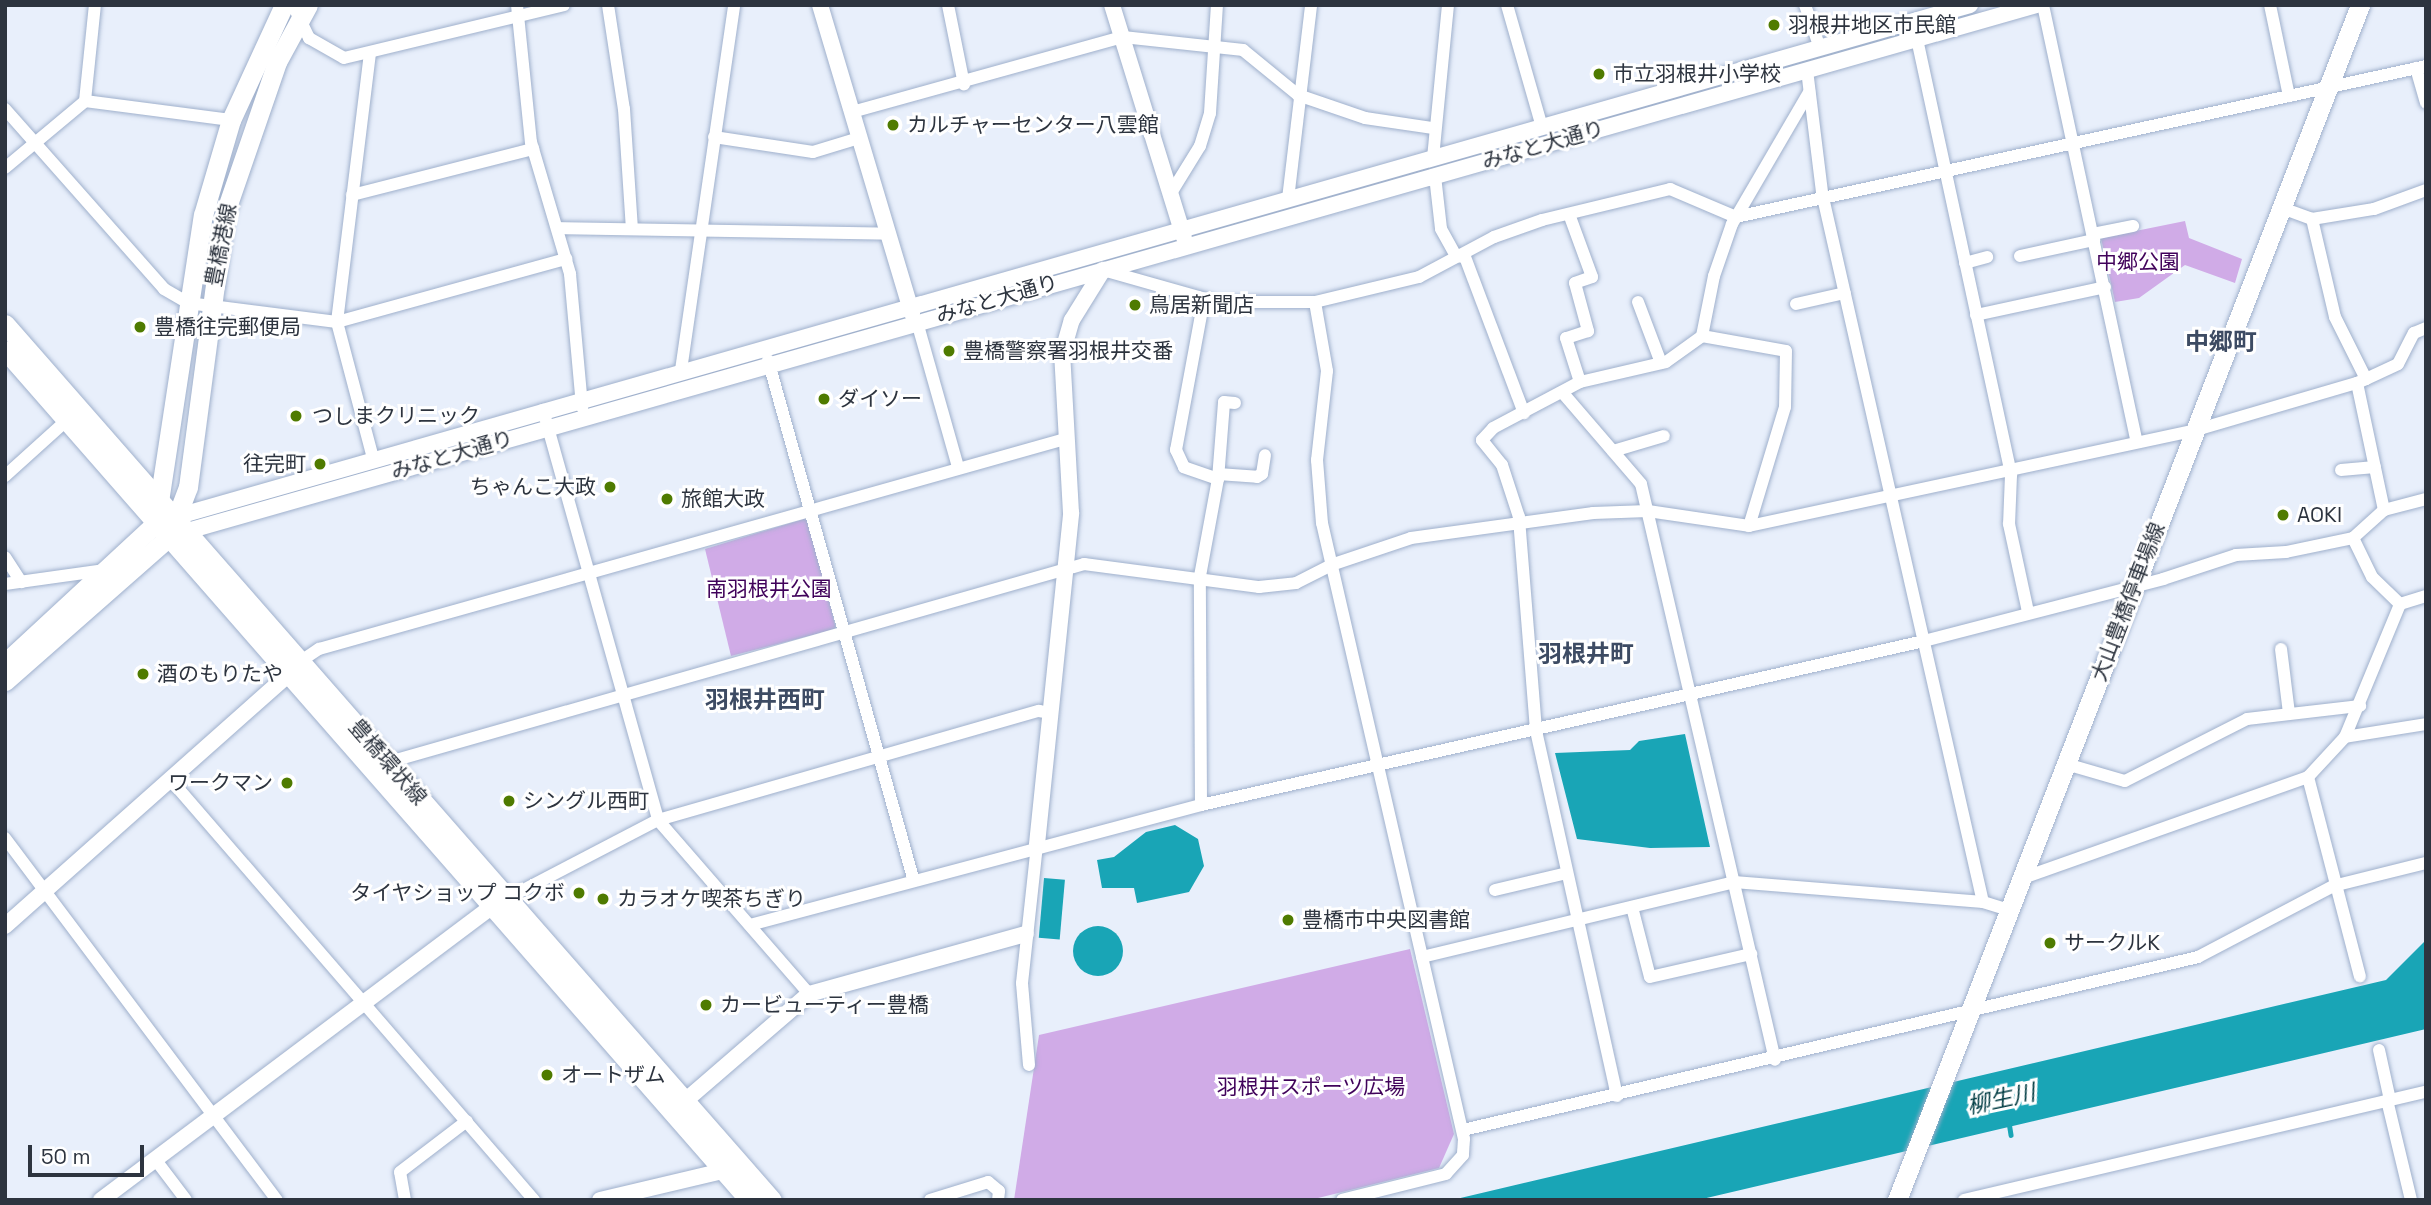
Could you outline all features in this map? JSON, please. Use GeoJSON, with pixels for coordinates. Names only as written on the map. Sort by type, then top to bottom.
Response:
{"type":"FeatureCollection","features":[{"type":"Feature","properties":{"kind":"main road","name":"豊橋港線"},"geometry":{"type":"LineString","coordinates":[[172,527],[159,500],[203,215],[231,120],[284,5]]}},
{"type":"Feature","properties":{"kind":"main road","name":"大山豊橋停車場線"},"geometry":{"type":"LineString","coordinates":[[1897,1200],[2360,5]]}},
{"type":"Feature","properties":{"kind":"main road","name":"豊橋港線"},"geometry":{"type":"LineString","coordinates":[[172,527],[188,487],[209,306],[224,216],[253,126],[300,10]]}},
{"type":"Feature","properties":{"kind":"main road"},"geometry":{"type":"LineString","coordinates":[[5,324],[159,500]]}},
{"type":"Feature","properties":{"kind":"main road","name":"豊橋環状線"},"geometry":{"type":"LineString","coordinates":[[5,350],[67,420],[172,527],[731,1171],[772,1200]]}},
{"type":"Feature","properties":{"kind":"main road","name":"みなと大通り"},"geometry":{"type":"LineString","coordinates":[[5,663],[108,570],[172,527]]}},
{"type":"Feature","properties":{"kind":"main road","name":"みなと大通り"},"geometry":{"type":"LineString","coordinates":[[5,681],[172,527]]}},
{"type":"Feature","properties":{"kind":"main road","name":"豊橋環状線"},"geometry":{"type":"LineString","coordinates":[[295,668],[388,762],[500,902],[685,1101],[749,1200]]}},
{"type":"Feature","properties":{"kind":"street"},"geometry":{"type":"LineString","coordinates":[[5,168],[85,102],[95,5]]}},
{"type":"Feature","properties":{"kind":"street"},"geometry":{"type":"LineString","coordinates":[[300,10],[309,38],[335,56],[370,54],[518,10],[564,5]]}},
{"type":"Feature","properties":{"kind":"street"},"geometry":{"type":"LineString","coordinates":[[608,5],[624,109],[632,228]]}},
{"type":"Feature","properties":{"kind":"street"},"geometry":{"type":"LineString","coordinates":[[681,370],[734,5]]}},
{"type":"Feature","properties":{"kind":"street"},"geometry":{"type":"LineString","coordinates":[[820,5],[907,306],[917,322],[958,467]]}},
{"type":"Feature","properties":{"kind":"street"},"geometry":{"type":"LineString","coordinates":[[948,5],[964,84]]}},
{"type":"Feature","properties":{"kind":"street"},"geometry":{"type":"LineString","coordinates":[[1112,5],[1186,246]]}},
{"type":"Feature","properties":{"kind":"street"},"geometry":{"type":"LineString","coordinates":[[1171,193],[1200,146],[1210,113],[1217,5]]}},
{"type":"Feature","properties":{"kind":"street"},"geometry":{"type":"LineString","coordinates":[[1288,199],[1298,95],[1311,5]]}},
{"type":"Feature","properties":{"kind":"street"},"geometry":{"type":"LineString","coordinates":[[1433,158],[1433,128],[1448,5]]}},
{"type":"Feature","properties":{"kind":"street"},"geometry":{"type":"LineString","coordinates":[[1507,5],[1542,127]]}},
{"type":"Feature","properties":{"kind":"street","name":"みなと大通り"},"geometry":{"type":"LineString","coordinates":[[172,527],[373,458],[1970,5]]}},
{"type":"Feature","properties":{"kind":"street","name":"みなと大通り"},"geometry":{"type":"LineString","coordinates":[[172,527],[548,427],[2036,5]]}},
{"type":"Feature","properties":{"kind":"street"},"geometry":{"type":"LineString","coordinates":[[2043,5],[2137,442]]}},
{"type":"Feature","properties":{"kind":"street"},"geometry":{"type":"LineString","coordinates":[[2270,5],[2289,96]]}},
{"type":"Feature","properties":{"kind":"street"},"geometry":{"type":"LineString","coordinates":[[1809,7],[1820,48]]}},
{"type":"Feature","properties":{"kind":"street"},"geometry":{"type":"LineString","coordinates":[[518,10],[533,149],[566,259],[583,417]]}},
{"type":"Feature","properties":{"kind":"street"},"geometry":{"type":"LineString","coordinates":[[852,112],[964,84],[1123,37],[1243,51],[1298,95],[1365,118],[1433,128]]}},
{"type":"Feature","properties":{"kind":"street"},"geometry":{"type":"LineString","coordinates":[[1917,39],[2010,468],[2009,524],[2028,612]]}},
{"type":"Feature","properties":{"kind":"street"},"geometry":{"type":"LineString","coordinates":[[370,54],[337,323],[373,458]]}},
{"type":"Feature","properties":{"kind":"street"},"geometry":{"type":"LineString","coordinates":[[1029,1065],[1022,983],[1071,513],[1060,376],[1065,338],[1103,270],[1204,299],[1315,302],[1419,277],[1494,237],[1569,214],[1670,189],[1736,217],[2421,67],[2426,103]]}},
{"type":"Feature","properties":{"kind":"street"},"geometry":{"type":"LineString","coordinates":[[1807,70],[1824,198],[1983,902]]}},
{"type":"Feature","properties":{"kind":"street"},"geometry":{"type":"LineString","coordinates":[[1617,1096],[1536,730],[1521,526],[1502,466],[1482,440],[1493,428],[1580,382],[1661,363],[1683,354],[1702,336],[1714,276],[1736,217],[1809,92]]}},
{"type":"Feature","properties":{"kind":"street"},"geometry":{"type":"LineString","coordinates":[[85,102],[231,120]]}},
{"type":"Feature","properties":{"kind":"street"},"geometry":{"type":"LineString","coordinates":[[5,109],[164,289],[188,303],[337,323],[566,259]]}},
{"type":"Feature","properties":{"kind":"street"},"geometry":{"type":"LineString","coordinates":[[714,137],[813,152],[859,138]]}},
{"type":"Feature","properties":{"kind":"street"},"geometry":{"type":"LineString","coordinates":[[352,195],[533,149]]}},
{"type":"Feature","properties":{"kind":"street"},"geometry":{"type":"LineString","coordinates":[[1434,176],[1441,229],[1456,256]]}},
{"type":"Feature","properties":{"kind":"street"},"geometry":{"type":"LineString","coordinates":[[2281,208],[2312,219],[2374,209],[2426,190]]}},
{"type":"Feature","properties":{"kind":"street"},"geometry":{"type":"LineString","coordinates":[[1569,214],[1592,277],[1575,283],[1588,331],[1566,338],[1580,382]]}},
{"type":"Feature","properties":{"kind":"street"},"geometry":{"type":"LineString","coordinates":[[2312,219],[2335,317],[2361,381],[2384,510]]}},
{"type":"Feature","properties":{"kind":"street"},"geometry":{"type":"LineString","coordinates":[[2020,256],[2133,226]]}},
{"type":"Feature","properties":{"kind":"street"},"geometry":{"type":"LineString","coordinates":[[557,228],[887,234]]}},
{"type":"Feature","properties":{"kind":"street"},"geometry":{"type":"LineString","coordinates":[[1456,256],[1465,257],[1524,413]]}},
{"type":"Feature","properties":{"kind":"street"},"geometry":{"type":"LineString","coordinates":[[1965,263],[1987,257]]}},
{"type":"Feature","properties":{"kind":"street"},"geometry":{"type":"LineString","coordinates":[[1976,315],[2105,287]]}},
{"type":"Feature","properties":{"kind":"street"},"geometry":{"type":"LineString","coordinates":[[1796,304],[1845,293]]}},
{"type":"Feature","properties":{"kind":"street"},"geometry":{"type":"LineString","coordinates":[[1204,299],[1176,450],[1184,467],[1218,476],[1257,477],[1262,474],[1265,455]]}},
{"type":"Feature","properties":{"kind":"street"},"geometry":{"type":"LineString","coordinates":[[1315,302],[1326,371],[1317,483],[1331,565],[1463,1130],[1463,1155],[1454,1170],[1342,1200]]}},
{"type":"Feature","properties":{"kind":"street"},"geometry":{"type":"LineString","coordinates":[[1638,302],[1661,363]]}},
{"type":"Feature","properties":{"kind":"street"},"geometry":{"type":"LineString","coordinates":[[388,762],[1084,564],[1200,576],[1259,587],[1296,583],[1331,565],[1411,538],[1521,526],[1593,513],[1648,511],[1749,526],[1892,496],[2010,468],[2196,430],[2361,381],[2398,364],[2414,333],[2426,328]]}},
{"type":"Feature","properties":{"kind":"street"},"geometry":{"type":"LineString","coordinates":[[1702,336],[1786,351],[1785,407],[1749,526]]}},
{"type":"Feature","properties":{"kind":"street"},"geometry":{"type":"LineString","coordinates":[[764,347],[913,878]]}},
{"type":"Feature","properties":{"kind":"street"},"geometry":{"type":"LineString","coordinates":[[1562,392],[1641,484],[1775,1060]]}},
{"type":"Feature","properties":{"kind":"street"},"geometry":{"type":"LineString","coordinates":[[1201,804],[1200,576],[1218,476],[1224,402],[1235,403]]}},
{"type":"Feature","properties":{"kind":"street"},"geometry":{"type":"LineString","coordinates":[[543,410],[658,820],[809,994]]}},
{"type":"Feature","properties":{"kind":"street"},"geometry":{"type":"LineString","coordinates":[[5,476],[67,420]]}},
{"type":"Feature","properties":{"kind":"street"},"geometry":{"type":"LineString","coordinates":[[1613,451],[1664,436]]}},
{"type":"Feature","properties":{"kind":"street"},"geometry":{"type":"LineString","coordinates":[[5,926],[318,649],[1065,439]]}},
{"type":"Feature","properties":{"kind":"street"},"geometry":{"type":"LineString","coordinates":[[2341,470],[2375,467]]}},
{"type":"Feature","properties":{"kind":"street"},"geometry":{"type":"LineString","coordinates":[[750,925],[1037,844],[1201,804],[1924,641],[2135,586],[2236,555],[2286,552],[2353,538],[2384,510],[2426,499]]}},
{"type":"Feature","properties":{"kind":"street"},"geometry":{"type":"LineString","coordinates":[[2353,538],[2372,577],[2400,604]]}},
{"type":"Feature","properties":{"kind":"street"},"geometry":{"type":"LineString","coordinates":[[5,556],[21,582]]}},
{"type":"Feature","properties":{"kind":"street"},"geometry":{"type":"LineString","coordinates":[[5,584],[108,570]]}},
{"type":"Feature","properties":{"kind":"street"},"geometry":{"type":"LineString","coordinates":[[2400,604],[2426,596]]}},
{"type":"Feature","properties":{"kind":"street"},"geometry":{"type":"LineString","coordinates":[[2020,879],[2308,777],[2345,737],[2400,604]]}},
{"type":"Feature","properties":{"kind":"street"},"geometry":{"type":"LineString","coordinates":[[2281,649],[2289,713]]}},
{"type":"Feature","properties":{"kind":"street"},"geometry":{"type":"LineString","coordinates":[[2066,764],[2125,781],[2235,723],[2289,713],[2360,706]]}},
{"type":"Feature","properties":{"kind":"street"},"geometry":{"type":"LineString","coordinates":[[101,1200],[363,1001],[500,902],[658,820],[1040,711],[1050,713]]}},
{"type":"Feature","properties":{"kind":"street"},"geometry":{"type":"LineString","coordinates":[[2345,737],[2426,724]]}},
{"type":"Feature","properties":{"kind":"street"},"geometry":{"type":"LineString","coordinates":[[2308,777],[2333,886],[2360,975]]}},
{"type":"Feature","properties":{"kind":"street"},"geometry":{"type":"LineString","coordinates":[[170,779],[534,1200]]}},
{"type":"Feature","properties":{"kind":"street"},"geometry":{"type":"LineString","coordinates":[[5,838],[277,1200]]}},
{"type":"Feature","properties":{"kind":"street"},"geometry":{"type":"LineString","coordinates":[[1463,1130],[1775,1060],[2199,957],[2333,886],[2426,863]]}},
{"type":"Feature","properties":{"kind":"street"},"geometry":{"type":"LineString","coordinates":[[1495,890],[1567,873]]}},
{"type":"Feature","properties":{"kind":"street"},"geometry":{"type":"LineString","coordinates":[[1422,957],[1734,882],[1983,902],[2009,910]]}},
{"type":"Feature","properties":{"kind":"street"},"geometry":{"type":"LineString","coordinates":[[1632,906],[1650,977],[1751,954]]}},
{"type":"Feature","properties":{"kind":"street"},"geometry":{"type":"LineString","coordinates":[[685,1101],[809,994],[1026,934]]}},
{"type":"Feature","properties":{"kind":"street"},"geometry":{"type":"LineString","coordinates":[[2379,1050],[2411,1200]]}},
{"type":"Feature","properties":{"kind":"street"},"geometry":{"type":"LineString","coordinates":[[1964,1200],[2426,1092]]}},
{"type":"Feature","properties":{"kind":"street"},"geometry":{"type":"LineString","coordinates":[[405,1200],[400,1172],[467,1121]]}},
{"type":"Feature","properties":{"kind":"street"},"geometry":{"type":"LineString","coordinates":[[155,1159],[186,1200]]}},
{"type":"Feature","properties":{"kind":"street"},"geometry":{"type":"LineString","coordinates":[[600,1200],[731,1171]]}},
{"type":"Feature","properties":{"kind":"street"},"geometry":{"type":"LineString","coordinates":[[929,1200],[988,1182],[999,1191],[998,1200]]}},
{"type":"Feature","properties":{"kind":"green space","name":"中郷公園"},"geometry":{"type":"Polygon","coordinates":[[[2185,221],[2189,238],[2242,259],[2235,283],[2185,265],[2139,298],[2115,302],[2101,238],[2185,221]]]}},
{"type":"Feature","properties":{"kind":"green space","name":"南羽根井公園"},"geometry":{"type":"Polygon","coordinates":[[[804,519],[810,522],[836,629],[731,656],[705,549],[804,519]]]}},
{"type":"Feature","properties":{"kind":"green space","name":"羽根井スポーツ広場"},"geometry":{"type":"Polygon","coordinates":[[[1410,949],[1454,1134],[1439,1168],[1310,1200],[1014,1200],[1039,1035],[1410,949]]]}},
{"type":"Feature","properties":{"kind":"water"},"geometry":{"type":"Polygon","coordinates":[[[1685,734],[1710,847],[1650,848],[1577,839],[1555,753],[1630,750],[1639,741],[1685,734]]]}},
{"type":"Feature","properties":{"kind":"water"},"geometry":{"type":"Polygon","coordinates":[[[1175,825],[1198,839],[1204,866],[1189,892],[1137,903],[1134,888],[1102,888],[1097,860],[1114,857],[1146,832],[1175,825]]]}},
{"type":"Feature","properties":{"kind":"water"},"geometry":{"type":"Polygon","coordinates":[[[1044,878],[1065,880],[1060,940],[1039,938],[1044,878]]]}},
{"type":"Feature","properties":{"kind":"water"},"geometry":{"type":"Polygon","coordinates":[[[1098,926],[1115,934],[1123,951],[1115,968],[1098,976],[1081,968],[1073,951],[1081,934],[1098,926]]]}},
{"type":"Feature","properties":{"kind":"water","name":"柳生川"},"geometry":{"type":"Polygon","coordinates":[[[2426,940],[2426,1029],[1698,1200],[1452,1200],[2386,980],[2426,940]]]}},
{"type":"Feature","properties":{"kind":"waterway","name":"柳生川"},"geometry":{"type":"LineString","coordinates":[[2009,1122],[2011,1135]]}},
{"type":"Feature","properties":{"kind":"place","name":"羽根井地区市民館"},"geometry":{"type":"Point","coordinates":[1774,25]}},
{"type":"Feature","properties":{"kind":"place","name":"市立羽根井小学校"},"geometry":{"type":"Point","coordinates":[1599,74]}},
{"type":"Feature","properties":{"kind":"place","name":"カルチャーセンター八雲館"},"geometry":{"type":"Point","coordinates":[893,125]}},
{"type":"Feature","properties":{"kind":"place","name":"鳥居新聞店"},"geometry":{"type":"Point","coordinates":[1135,305]}},
{"type":"Feature","properties":{"kind":"place","name":"豊橋往完郵便局"},"geometry":{"type":"Point","coordinates":[140,327]}},
{"type":"Feature","properties":{"kind":"place","name":"豊橋警察署羽根井交番"},"geometry":{"type":"Point","coordinates":[949,351]}},
{"type":"Feature","properties":{"kind":"place","name":"ダイソー"},"geometry":{"type":"Point","coordinates":[824,399]}},
{"type":"Feature","properties":{"kind":"place","name":"つしまクリニック"},"geometry":{"type":"Point","coordinates":[296,416]}},
{"type":"Feature","properties":{"kind":"place","name":"往完町"},"geometry":{"type":"Point","coordinates":[320,464]}},
{"type":"Feature","properties":{"kind":"place","name":"ちゃんこ大政"},"geometry":{"type":"Point","coordinates":[610,487]}},
{"type":"Feature","properties":{"kind":"place","name":"旅館大政"},"geometry":{"type":"Point","coordinates":[667,499]}},
{"type":"Feature","properties":{"kind":"place","name":"AOKI"},"geometry":{"type":"Point","coordinates":[2283,515]}},
{"type":"Feature","properties":{"kind":"place","name":"酒のもりたや"},"geometry":{"type":"Point","coordinates":[143,674]}},
{"type":"Feature","properties":{"kind":"place","name":"ワークマン"},"geometry":{"type":"Point","coordinates":[287,783]}},
{"type":"Feature","properties":{"kind":"place","name":"シングル西町"},"geometry":{"type":"Point","coordinates":[509,801]}},
{"type":"Feature","properties":{"kind":"place","name":"タイヤショップ コクボ"},"geometry":{"type":"Point","coordinates":[579,893]}},
{"type":"Feature","properties":{"kind":"place","name":"カラオケ喫茶ちぎり"},"geometry":{"type":"Point","coordinates":[603,899]}},
{"type":"Feature","properties":{"kind":"place","name":"豊橋市中央図書館"},"geometry":{"type":"Point","coordinates":[1288,920]}},
{"type":"Feature","properties":{"kind":"place","name":"サークルK"},"geometry":{"type":"Point","coordinates":[2050,943]}},
{"type":"Feature","properties":{"kind":"place","name":"カービューティー豊橋"},"geometry":{"type":"Point","coordinates":[706,1005]}},
{"type":"Feature","properties":{"kind":"place","name":"オートザム"},"geometry":{"type":"Point","coordinates":[547,1075]}},
{"type":"Feature","properties":{"kind":"district","name":"中郷町"},"geometry":{"type":"Point","coordinates":[2221,342]}},
{"type":"Feature","properties":{"kind":"district","name":"羽根井町"},"geometry":{"type":"Point","coordinates":[1586,654]}},
{"type":"Feature","properties":{"kind":"district","name":"羽根井西町"},"geometry":{"type":"Point","coordinates":[765,700]}}]}
